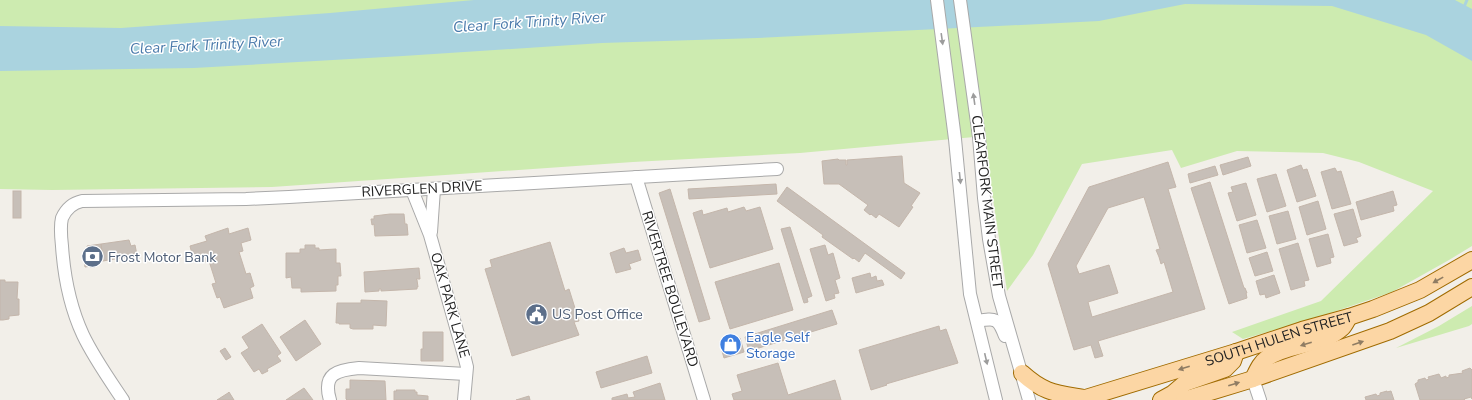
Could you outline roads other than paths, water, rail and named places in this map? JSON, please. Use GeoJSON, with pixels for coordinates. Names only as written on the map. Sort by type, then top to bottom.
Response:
{"type":"FeatureCollection","features":[{"type":"Feature","properties":{"kind":"main road","name":"SOUTH HULEN STREET"},"geometry":{"type":"LineString","coordinates":[[1081,399],[1236,352],[1302,330],[1349,317],[1420,290],[1472,260]]}},
{"type":"Feature","properties":{"kind":"main road","name":"SOUTH HULEN STREET"},"geometry":{"type":"LineString","coordinates":[[1184,400],[1253,379],[1390,331],[1429,313],[1472,287]]}},
{"type":"Feature","properties":{"kind":"main road"},"geometry":{"type":"LineString","coordinates":[[1253,379],[1259,367],[1267,358],[1283,350],[1327,337],[1343,328],[1349,317]]}},
{"type":"Feature","properties":{"kind":"main road"},"geometry":{"type":"LineString","coordinates":[[1161,400],[1172,394],[1185,383],[1225,369],[1233,361],[1236,352]]}},
{"type":"Feature","properties":{"kind":"main road"},"geometry":{"type":"LineString","coordinates":[[1020,365],[1034,384],[1052,393],[1081,399]]}},
{"type":"Feature","properties":{"kind":"street","name":"CLEARFORK MAIN STREET"},"geometry":{"type":"LineString","coordinates":[[937,0],[955,139],[970,294],[978,321],[996,400]]}},
{"type":"Feature","properties":{"kind":"street","name":"CLEARFORK MAIN STREET"},"geometry":{"type":"LineString","coordinates":[[960,0],[979,137],[989,239],[1000,296],[1029,400]]}},
{"type":"Feature","properties":{"kind":"street","name":"RIVERGLEN DRIVE"},"geometry":{"type":"LineString","coordinates":[[123,400],[97,362],[77,321],[71,301],[65,274],[61,241],[62,218],[68,208],[77,202],[246,199],[777,169]]}},
{"type":"Feature","properties":{"kind":"street","name":"RIVERTREE BOULEVARD"},"geometry":{"type":"LineString","coordinates":[[636,177],[704,400]]}},
{"type":"Feature","properties":{"kind":"street","name":"OAK PARK LANE"},"geometry":{"type":"LineString","coordinates":[[430,235],[434,189]]}},
{"type":"Feature","properties":{"kind":"street","name":"OAK PARK LANE"},"geometry":{"type":"LineString","coordinates":[[412,190],[430,235],[465,359],[466,374],[464,400]]}},
{"type":"Feature","properties":{"kind":"street"},"geometry":{"type":"LineString","coordinates":[[978,321],[991,318],[1001,325],[1008,345],[1020,365]]}},
{"type":"Feature","properties":{"kind":"street"},"geometry":{"type":"LineString","coordinates":[[330,400],[328,388],[330,380],[336,372],[342,370],[359,368],[466,374]]}},
{"type":"Feature","properties":{"kind":"street"},"geometry":{"type":"LineString","coordinates":[[1253,379],[1260,400]]}},
{"type":"Feature","properties":{"kind":"water","name":"Clear Fork Trinity River"},"geometry":{"type":"Polygon","coordinates":[[[474,0],[1455,0],[1472,9],[1472,61],[1426,35],[1332,6],[1185,4],[1099,21],[757,38],[602,43],[194,68],[0,71],[0,26],[121,28],[330,13],[474,0]]]}},
{"type":"Feature","properties":{"kind":"waterway"},"geometry":{"type":"LineString","coordinates":[[1464,7],[1467,0]]}},
{"type":"Feature","properties":{"kind":"place","name":"Frost Motor Bank"},"geometry":{"type":"Point","coordinates":[93,257]}},
{"type":"Feature","properties":{"kind":"place","name":"US Post Office"},"geometry":{"type":"Point","coordinates":[537,314]}},
{"type":"Feature","properties":{"kind":"place","name":"Eagle Self Storage"},"geometry":{"type":"Point","coordinates":[731,345]}}]}
